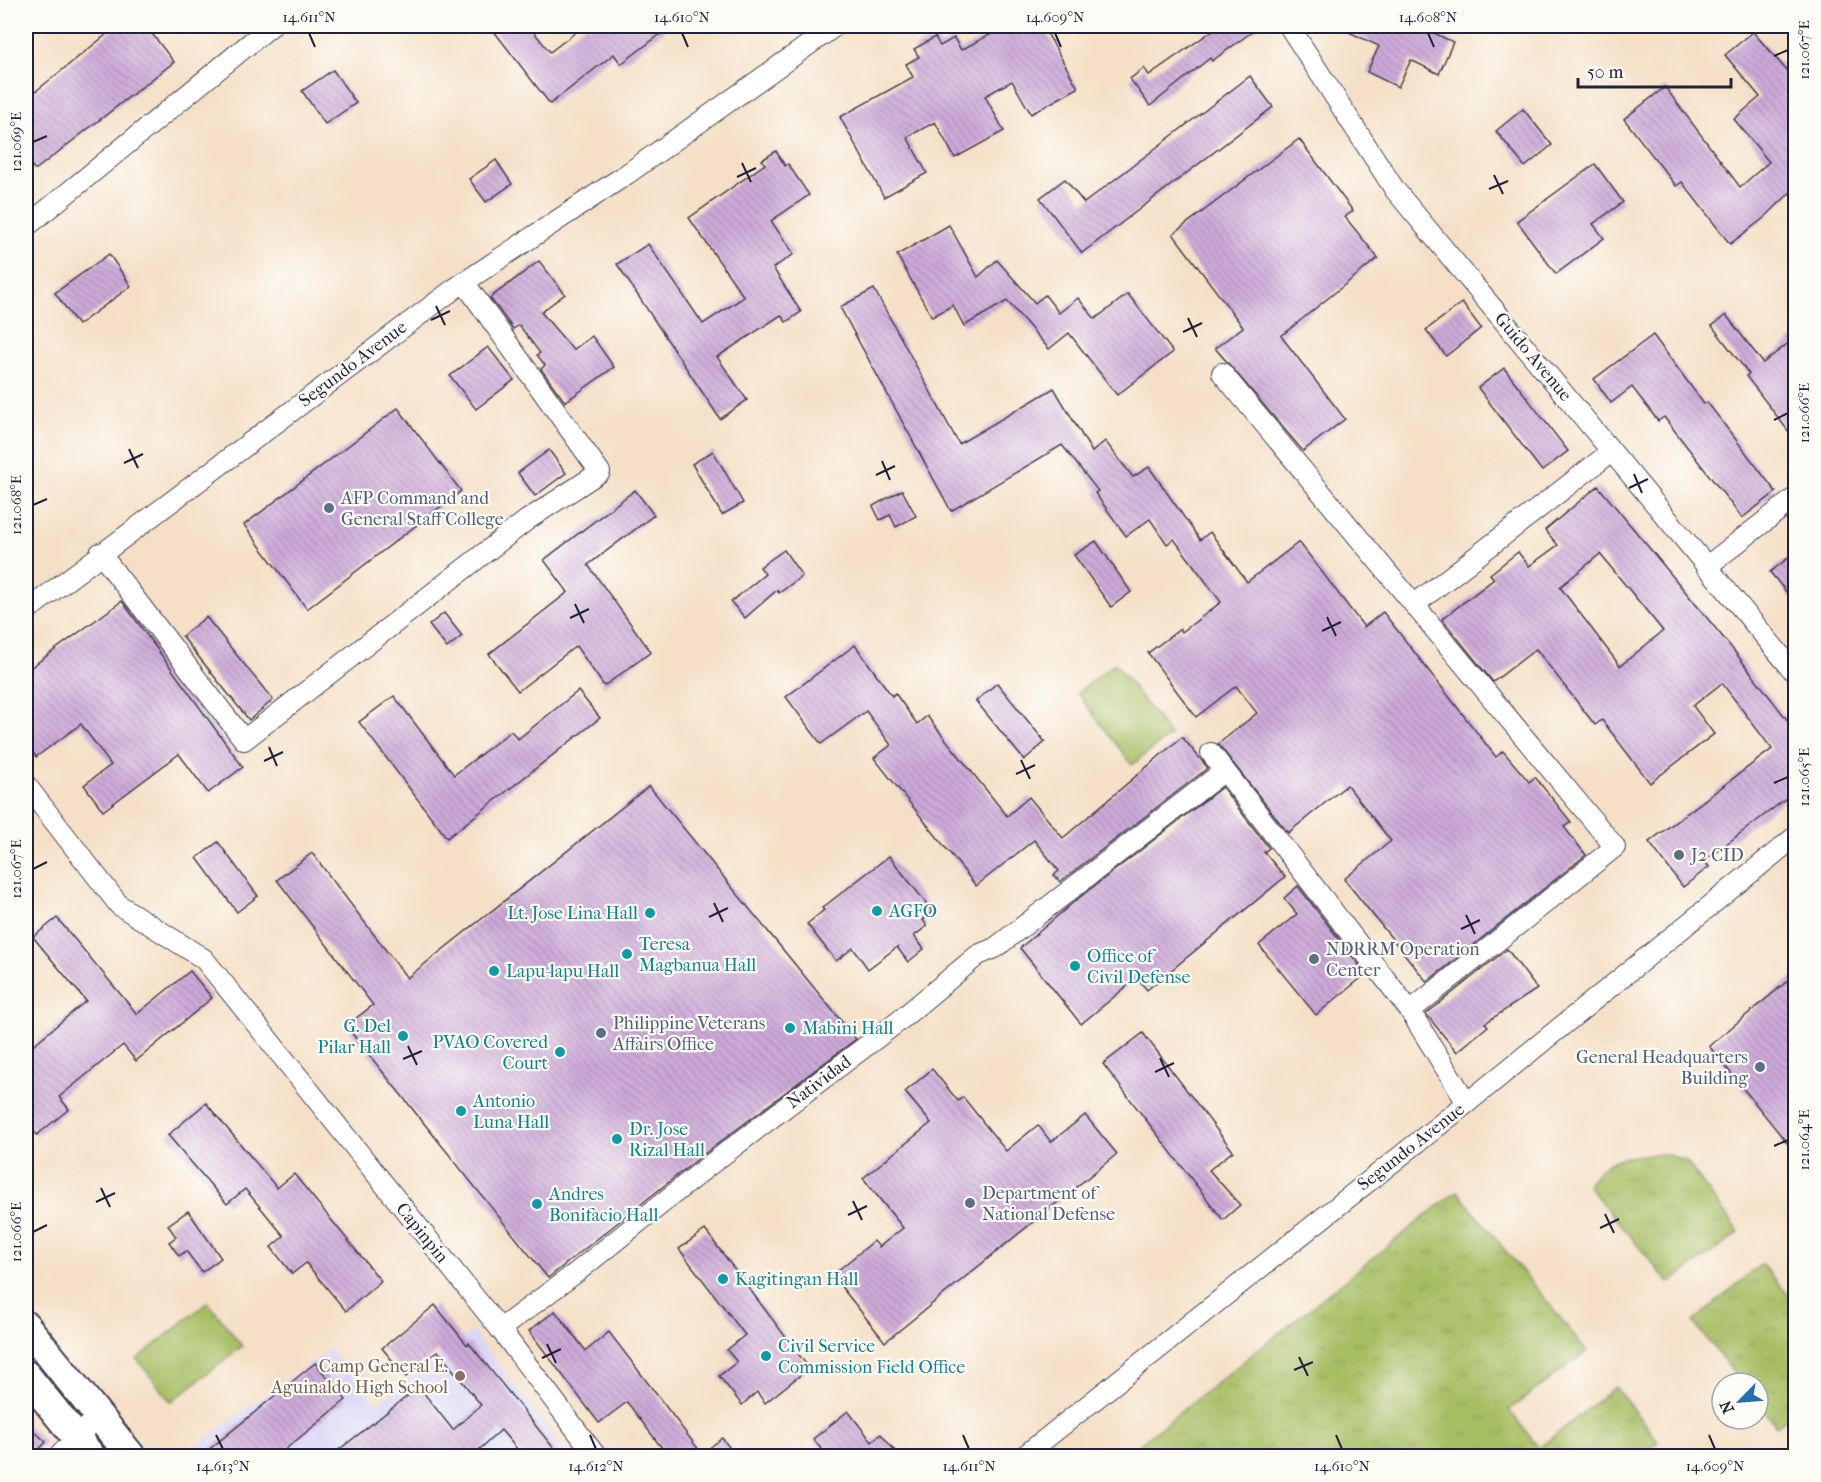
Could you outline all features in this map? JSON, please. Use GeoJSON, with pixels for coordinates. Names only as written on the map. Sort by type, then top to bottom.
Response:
{"type":"FeatureCollection","features":[{"type":"Feature","properties":{"kind":"main road"},"geometry":{"type":"LineString","coordinates":[[26,1326],[131,1456]]}},
{"type":"Feature","properties":{"kind":"main road"},"geometry":{"type":"LineString","coordinates":[[26,1376],[76,1450]]}},
{"type":"Feature","properties":{"kind":"street"},"geometry":{"type":"LineString","coordinates":[[26,227],[271,26]]}},
{"type":"Feature","properties":{"kind":"street","name":"Segundo Avenue"},"geometry":{"type":"LineString","coordinates":[[26,611],[100,553],[464,282],[627,174],[835,26]]}},
{"type":"Feature","properties":{"kind":"street","name":"Guido Avenue"},"geometry":{"type":"LineString","coordinates":[[1290,26],[1395,190],[1796,674]]}},
{"type":"Feature","properties":{"kind":"street"},"geometry":{"type":"LineString","coordinates":[[100,553],[244,740],[527,520],[600,472],[464,282]]}},
{"type":"Feature","properties":{"kind":"street"},"geometry":{"type":"LineString","coordinates":[[1222,373],[1615,847],[1410,1011]]}},
{"type":"Feature","properties":{"kind":"street"},"geometry":{"type":"LineString","coordinates":[[1415,604],[1611,452]]}},
{"type":"Feature","properties":{"kind":"street"},"geometry":{"type":"LineString","coordinates":[[1706,567],[1796,497]]}},
{"type":"Feature","properties":{"kind":"street"},"geometry":{"type":"LineString","coordinates":[[1211,753],[1410,1011],[1467,1103]]}},
{"type":"Feature","properties":{"kind":"street","name":"Natividad"},"geometry":{"type":"LineString","coordinates":[[500,1329],[577,1272],[735,1145],[898,1021],[978,955],[995,948],[1224,771]]}},
{"type":"Feature","properties":{"kind":"street","name":"Capinpin"},"geometry":{"type":"LineString","coordinates":[[26,785],[118,904],[204,959],[244,1012],[500,1329],[596,1456]]}},
{"type":"Feature","properties":{"kind":"street","name":"Segundo Avenue"},"geometry":{"type":"LineString","coordinates":[[1024,1456],[1467,1103],[1796,836]]}},
{"type":"Feature","properties":{"kind":"street"},"geometry":{"type":"LineString","coordinates":[[76,1450],[98,1416]]}},
{"type":"Feature","properties":{"kind":"shaded area","name":"Camp General E. Aguinaldo High School"},"geometry":{"type":"Polygon","coordinates":[[[472,1331],[570,1456],[182,1456],[330,1349],[376,1404],[472,1331]]]}},
{"type":"Feature","properties":{"kind":"green space"},"geometry":{"type":"Polygon","coordinates":[[[1115,663],[1170,735],[1132,765],[1077,693],[1115,663]]]}},
{"type":"Feature","properties":{"kind":"green space"},"geometry":{"type":"Polygon","coordinates":[[[1666,1154],[1686,1161],[1739,1233],[1669,1283],[1588,1186],[1595,1175],[1611,1162],[1631,1156],[1666,1154]]]}},
{"type":"Feature","properties":{"kind":"green space"},"geometry":{"type":"Polygon","coordinates":[[[1457,1191],[1587,1351],[1509,1410],[1539,1448],[1615,1387],[1659,1442],[1640,1456],[1125,1456],[1457,1191]]]}},
{"type":"Feature","properties":{"kind":"green space"},"geometry":{"type":"Polygon","coordinates":[[[1761,1264],[1795,1302],[1795,1412],[1776,1426],[1770,1418],[1770,1371],[1732,1371],[1693,1322],[1761,1264]]]}},
{"type":"Feature","properties":{"kind":"green space"},"geometry":{"type":"Polygon","coordinates":[[[208,1302],[242,1346],[171,1402],[137,1359],[208,1302]]]}},
{"type":"Feature","properties":{"kind":"building"},"geometry":{"type":"Polygon","coordinates":[[[117,26],[146,26],[174,62],[35,170],[26,158],[26,99],[117,26]]]}},
{"type":"Feature","properties":{"kind":"building"},"geometry":{"type":"Polygon","coordinates":[[[490,26],[529,26],[550,52],[584,26],[671,26],[621,64],[614,54],[550,104],[490,26]]]}},
{"type":"Feature","properties":{"kind":"building"},"geometry":{"type":"Polygon","coordinates":[[[1006,26],[1043,26],[1078,88],[1031,114],[1012,81],[985,96],[1004,131],[955,158],[935,122],[907,137],[927,173],[884,197],[840,117],[913,77],[906,64],[919,57],[914,49],[935,37],[940,46],[954,38],[961,50],[1006,26]]]}},
{"type":"Feature","properties":{"kind":"building"},"geometry":{"type":"Polygon","coordinates":[[[1219,26],[1260,26],[1212,61],[1210,58],[1150,106],[1130,79],[1144,68],[1149,75],[1219,26]]]}},
{"type":"Feature","properties":{"kind":"building"},"geometry":{"type":"Polygon","coordinates":[[[1336,26],[1419,26],[1453,42],[1439,74],[1411,60],[1398,87],[1367,72],[1379,46],[1336,26]]]}},
{"type":"Feature","properties":{"kind":"building"},"geometry":{"type":"Polygon","coordinates":[[[1753,32],[1796,81],[1796,187],[1764,218],[1730,244],[1682,182],[1676,186],[1624,119],[1665,87],[1740,187],[1769,162],[1734,119],[1760,97],[1725,55],[1753,32]]]}},
{"type":"Feature","properties":{"kind":"building"},"geometry":{"type":"Polygon","coordinates":[[[333,70],[356,103],[325,124],[302,91],[333,70]]]}},
{"type":"Feature","properties":{"kind":"building"},"geometry":{"type":"Polygon","coordinates":[[[1250,76],[1273,107],[1082,253],[1040,198],[1065,179],[1084,203],[1250,76]]]}},
{"type":"Feature","properties":{"kind":"building"},"geometry":{"type":"Polygon","coordinates":[[[1523,109],[1552,145],[1525,167],[1496,131],[1523,109]]]}},
{"type":"Feature","properties":{"kind":"building"},"geometry":{"type":"Polygon","coordinates":[[[1299,139],[1353,211],[1345,217],[1378,258],[1281,336],[1345,419],[1303,451],[1215,348],[1243,327],[1173,234],[1299,139]]]}},
{"type":"Feature","properties":{"kind":"building"},"geometry":{"type":"Polygon","coordinates":[[[776,151],[785,166],[788,164],[809,195],[771,221],[794,254],[773,268],[801,312],[786,322],[781,315],[717,357],[747,400],[720,419],[617,264],[648,244],[703,324],[744,297],[689,218],[765,164],[762,160],[776,151]]]}},
{"type":"Feature","properties":{"kind":"building"},"geometry":{"type":"Polygon","coordinates":[[[496,160],[512,184],[486,202],[469,179],[496,160]]]}},
{"type":"Feature","properties":{"kind":"building"},"geometry":{"type":"Polygon","coordinates":[[[1595,164],[1623,202],[1593,224],[1604,238],[1556,274],[1517,221],[1595,164]]]}},
{"type":"Feature","properties":{"kind":"building"},"geometry":{"type":"Polygon","coordinates":[[[949,225],[978,277],[997,260],[1035,303],[1045,295],[1059,313],[1078,298],[1095,319],[1128,294],[1173,352],[1117,395],[1069,333],[1049,349],[1007,301],[964,326],[953,305],[932,317],[897,255],[949,225]]]}},
{"type":"Feature","properties":{"kind":"building"},"geometry":{"type":"Polygon","coordinates":[[[109,254],[131,286],[78,325],[55,293],[109,254]]]}},
{"type":"Feature","properties":{"kind":"building"},"geometry":{"type":"Polygon","coordinates":[[[539,261],[565,294],[541,312],[573,350],[592,336],[614,367],[565,402],[541,369],[545,365],[537,355],[540,353],[519,325],[513,329],[490,298],[539,261]]]}},
{"type":"Feature","properties":{"kind":"building"},"geometry":{"type":"Polygon","coordinates":[[[874,289],[959,444],[1054,388],[1092,452],[1105,441],[1133,477],[1149,467],[1200,540],[1210,532],[1247,582],[1299,542],[1364,627],[1383,612],[1496,757],[1503,751],[1529,782],[1535,777],[1571,822],[1564,827],[1586,855],[1427,982],[1344,879],[1391,841],[1347,785],[1288,833],[1218,744],[1257,713],[1236,686],[1196,717],[1148,653],[1180,629],[1182,632],[1221,602],[1174,539],[1167,544],[1150,519],[1126,536],[1095,493],[1098,491],[1062,445],[951,511],[840,307],[874,289]]]}},
{"type":"Feature","properties":{"kind":"building"},"geometry":{"type":"Polygon","coordinates":[[[1462,303],[1481,328],[1446,356],[1426,330],[1462,303]]]}},
{"type":"Feature","properties":{"kind":"building"},"geometry":{"type":"Polygon","coordinates":[[[1726,315],[1763,363],[1796,337],[1796,441],[1746,376],[1749,374],[1712,326],[1726,315]]]}},
{"type":"Feature","properties":{"kind":"building"},"geometry":{"type":"Polygon","coordinates":[[[1653,335],[1704,404],[1707,402],[1776,492],[1742,518],[1664,417],[1658,421],[1632,387],[1611,403],[1594,379],[1653,335]]]}},
{"type":"Feature","properties":{"kind":"building"},"geometry":{"type":"Polygon","coordinates":[[[488,347],[514,380],[476,409],[450,376],[488,347]]]}},
{"type":"Feature","properties":{"kind":"building"},"geometry":{"type":"Polygon","coordinates":[[[1504,368],[1568,451],[1542,471],[1478,388],[1504,368]]]}},
{"type":"Feature","properties":{"kind":"building","name":"AFP Command and General Staff College"},"geometry":{"type":"Polygon","coordinates":[[[398,408],[461,491],[307,609],[244,525],[398,408]]]}},
{"type":"Feature","properties":{"kind":"building"},"geometry":{"type":"Polygon","coordinates":[[[549,450],[566,473],[535,496],[518,473],[549,450]]]}},
{"type":"Feature","properties":{"kind":"building"},"geometry":{"type":"Polygon","coordinates":[[[713,451],[743,503],[722,515],[692,464],[713,451]]]}},
{"type":"Feature","properties":{"kind":"building"},"geometry":{"type":"Polygon","coordinates":[[[1598,486],[1731,647],[1796,731],[1796,791],[1704,861],[1709,867],[1683,887],[1649,842],[1772,749],[1722,683],[1693,706],[1714,734],[1650,783],[1602,720],[1595,725],[1536,649],[1493,682],[1442,619],[1494,579],[1490,574],[1518,552],[1529,566],[1558,545],[1545,530],[1598,486]],[[1600,554],[1560,587],[1620,666],[1663,631],[1600,554]]]}},
{"type":"Feature","properties":{"kind":"building"},"geometry":{"type":"Polygon","coordinates":[[[635,490],[654,515],[588,565],[651,652],[604,686],[576,646],[518,691],[489,654],[568,592],[544,560],[635,490]]]}},
{"type":"Feature","properties":{"kind":"building"},"geometry":{"type":"Polygon","coordinates":[[[902,490],[916,516],[896,527],[890,515],[880,520],[873,506],[902,490]]]}},
{"type":"Feature","properties":{"kind":"building"},"geometry":{"type":"Polygon","coordinates":[[[1096,541],[1131,592],[1111,607],[1074,555],[1096,541]]]}},
{"type":"Feature","properties":{"kind":"building"},"geometry":{"type":"Polygon","coordinates":[[[784,550],[802,576],[779,593],[777,590],[745,618],[731,602],[765,574],[760,567],[784,550]]]}},
{"type":"Feature","properties":{"kind":"building"},"geometry":{"type":"Polygon","coordinates":[[[1796,552],[1796,604],[1770,572],[1796,552]]]}},
{"type":"Feature","properties":{"kind":"building"},"geometry":{"type":"Polygon","coordinates":[[[122,601],[243,767],[208,793],[179,754],[103,811],[84,785],[111,765],[81,724],[36,757],[26,740],[26,671],[122,601]]]}},
{"type":"Feature","properties":{"kind":"building"},"geometry":{"type":"Polygon","coordinates":[[[444,613],[462,636],[447,648],[429,625],[444,613]]]}},
{"type":"Feature","properties":{"kind":"building"},"geometry":{"type":"Polygon","coordinates":[[[206,617],[273,700],[249,720],[182,636],[206,617]]]}},
{"type":"Feature","properties":{"kind":"building"},"geometry":{"type":"Polygon","coordinates":[[[855,645],[892,696],[895,693],[917,724],[927,716],[1007,816],[1029,797],[1063,838],[1182,737],[1208,768],[1060,882],[1054,875],[1059,871],[1034,840],[976,886],[874,758],[891,745],[866,711],[821,744],[786,697],[855,645]]]}},
{"type":"Feature","properties":{"kind":"building"},"geometry":{"type":"Polygon","coordinates":[[[997,683],[1045,742],[1024,760],[976,701],[997,683]]]}},
{"type":"Feature","properties":{"kind":"building"},"geometry":{"type":"Polygon","coordinates":[[[578,691],[600,718],[447,838],[359,722],[394,696],[454,775],[511,731],[518,739],[578,691]]]}},
{"type":"Feature","properties":{"kind":"building","name":"Philippine Veterans Affairs Office"},"geometry":{"type":"Polygon","coordinates":[[[649,786],[856,1039],[699,1158],[548,1278],[346,1026],[373,1005],[277,880],[312,853],[407,978],[649,786]]]}},
{"type":"Feature","properties":{"kind":"building"},"geometry":{"type":"Polygon","coordinates":[[[1222,787],[1269,848],[1264,852],[1285,877],[1147,990],[1137,978],[1081,1024],[1020,948],[1075,901],[1222,787]]]}},
{"type":"Feature","properties":{"kind":"building"},"geometry":{"type":"Polygon","coordinates":[[[218,842],[258,896],[237,912],[197,858],[218,842]]]}},
{"type":"Feature","properties":{"kind":"building","name":"AGFO"},"geometry":{"type":"Polygon","coordinates":[[[889,856],[933,912],[923,920],[927,926],[914,936],[924,949],[908,962],[897,947],[868,969],[853,948],[836,961],[807,924],[824,910],[822,908],[889,856]]]}},
{"type":"Feature","properties":{"kind":"building","name":"NDRRM Operation Center"},"geometry":{"type":"Polygon","coordinates":[[[1298,886],[1366,974],[1316,1015],[1259,945],[1297,914],[1284,898],[1298,886]]]}},
{"type":"Feature","properties":{"kind":"building"},"geometry":{"type":"Polygon","coordinates":[[[57,918],[137,1014],[190,971],[212,998],[136,1061],[123,1045],[59,1097],[69,1109],[37,1135],[26,1121],[26,1051],[86,1001],[33,937],[57,918]]]}},
{"type":"Feature","properties":{"kind":"building"},"geometry":{"type":"Polygon","coordinates":[[[1507,949],[1537,989],[1485,1023],[1488,1026],[1457,1052],[1426,1014],[1507,949]]]}},
{"type":"Feature","properties":{"kind":"building","name":"General Headquarters Building"},"geometry":{"type":"Polygon","coordinates":[[[1796,974],[1796,1154],[1709,1046],[1796,974]]]}},
{"type":"Feature","properties":{"kind":"building"},"geometry":{"type":"Polygon","coordinates":[[[1143,1033],[1233,1151],[1209,1170],[1240,1205],[1223,1220],[1103,1064],[1143,1033]]]}},
{"type":"Feature","properties":{"kind":"building","name":"Department of National Defense"},"geometry":{"type":"Polygon","coordinates":[[[932,1069],[958,1101],[963,1097],[1006,1151],[1038,1125],[1051,1142],[1085,1115],[1117,1154],[885,1342],[832,1275],[874,1241],[879,1247],[903,1228],[863,1178],[931,1123],[905,1092],[932,1069]]]}},
{"type":"Feature","properties":{"kind":"building"},"geometry":{"type":"Polygon","coordinates":[[[206,1103],[277,1188],[294,1174],[381,1281],[346,1311],[306,1263],[292,1274],[271,1247],[284,1236],[245,1189],[227,1204],[168,1135],[206,1103]]]}},
{"type":"Feature","properties":{"kind":"building"},"geometry":{"type":"Polygon","coordinates":[[[188,1211],[221,1258],[202,1272],[186,1251],[179,1256],[169,1242],[176,1237],[168,1225],[188,1211]]]}},
{"type":"Feature","properties":{"kind":"building"},"geometry":{"type":"Polygon","coordinates":[[[705,1230],[809,1368],[765,1403],[757,1392],[742,1405],[719,1376],[737,1362],[727,1350],[745,1335],[679,1249],[705,1230]]]}},
{"type":"Feature","properties":{"kind":"building"},"geometry":{"type":"Polygon","coordinates":[[[435,1305],[467,1345],[469,1343],[560,1456],[523,1456],[501,1430],[472,1456],[331,1456],[419,1387],[453,1430],[481,1405],[438,1351],[406,1377],[382,1348],[435,1305]]]}},
{"type":"Feature","properties":{"kind":"building"},"geometry":{"type":"Polygon","coordinates":[[[555,1311],[586,1351],[609,1332],[702,1454],[722,1438],[736,1456],[668,1456],[627,1402],[599,1423],[529,1331],[555,1311]]]}},
{"type":"Feature","properties":{"kind":"building"},"geometry":{"type":"Polygon","coordinates":[[[315,1363],[346,1400],[277,1456],[201,1456],[315,1363]]]}},
{"type":"Feature","properties":{"kind":"building"},"geometry":{"type":"Polygon","coordinates":[[[848,1411],[872,1442],[881,1434],[899,1456],[827,1456],[813,1439],[848,1411]]]}},
{"type":"Feature","properties":{"kind":"building"},"geometry":{"type":"Polygon","coordinates":[[[26,1424],[46,1442],[33,1456],[26,1456],[26,1424]]]}},
{"type":"Feature","properties":{"kind":"place","name":"AFP Command and General Staff College"},"geometry":{"type":"Point","coordinates":[329,508]}},
{"type":"Feature","properties":{"kind":"place","name":"J2 CID"},"geometry":{"type":"Point","coordinates":[1679,855]}},
{"type":"Feature","properties":{"kind":"place","name":"AGFO"},"geometry":{"type":"Point","coordinates":[877,911]}},
{"type":"Feature","properties":{"kind":"place","name":"Lt. Jose Lina Hall"},"geometry":{"type":"Point","coordinates":[650,913]}},
{"type":"Feature","properties":{"kind":"place","name":"Teresa Magbanua Hall"},"geometry":{"type":"Point","coordinates":[627,954]}},
{"type":"Feature","properties":{"kind":"place","name":"NDRRM Operation Center"},"geometry":{"type":"Point","coordinates":[1314,959]}},
{"type":"Feature","properties":{"kind":"place","name":"Office of Civil Defense"},"geometry":{"type":"Point","coordinates":[1075,966]}},
{"type":"Feature","properties":{"kind":"place","name":"Lapu-lapu Hall"},"geometry":{"type":"Point","coordinates":[494,971]}},
{"type":"Feature","properties":{"kind":"place","name":"Mabini Hall"},"geometry":{"type":"Point","coordinates":[790,1028]}},
{"type":"Feature","properties":{"kind":"place","name":"Philippine Veterans Affairs Office"},"geometry":{"type":"Point","coordinates":[601,1033]}},
{"type":"Feature","properties":{"kind":"place","name":"G. Del Pilar Hall"},"geometry":{"type":"Point","coordinates":[403,1036]}},
{"type":"Feature","properties":{"kind":"place","name":"PVAO Covered Court"},"geometry":{"type":"Point","coordinates":[560,1052]}},
{"type":"Feature","properties":{"kind":"place","name":"General Headquarters Building"},"geometry":{"type":"Point","coordinates":[1760,1067]}},
{"type":"Feature","properties":{"kind":"place","name":"Antonio Luna Hall"},"geometry":{"type":"Point","coordinates":[461,1111]}},
{"type":"Feature","properties":{"kind":"place","name":"Dr. Jose Rizal Hall"},"geometry":{"type":"Point","coordinates":[617,1139]}},
{"type":"Feature","properties":{"kind":"place","name":"Department of National Defense"},"geometry":{"type":"Point","coordinates":[970,1203]}},
{"type":"Feature","properties":{"kind":"place","name":"Andres Bonifacio Hall"},"geometry":{"type":"Point","coordinates":[537,1204]}},
{"type":"Feature","properties":{"kind":"place","name":"Kagitingan Hall"},"geometry":{"type":"Point","coordinates":[723,1279]}},
{"type":"Feature","properties":{"kind":"place","name":"Civil Service Commission Field Office"},"geometry":{"type":"Point","coordinates":[766,1356]}},
{"type":"Feature","properties":{"kind":"place","name":"Camp General E. Aguinaldo High School"},"geometry":{"type":"Point","coordinates":[460,1376]}}]}
